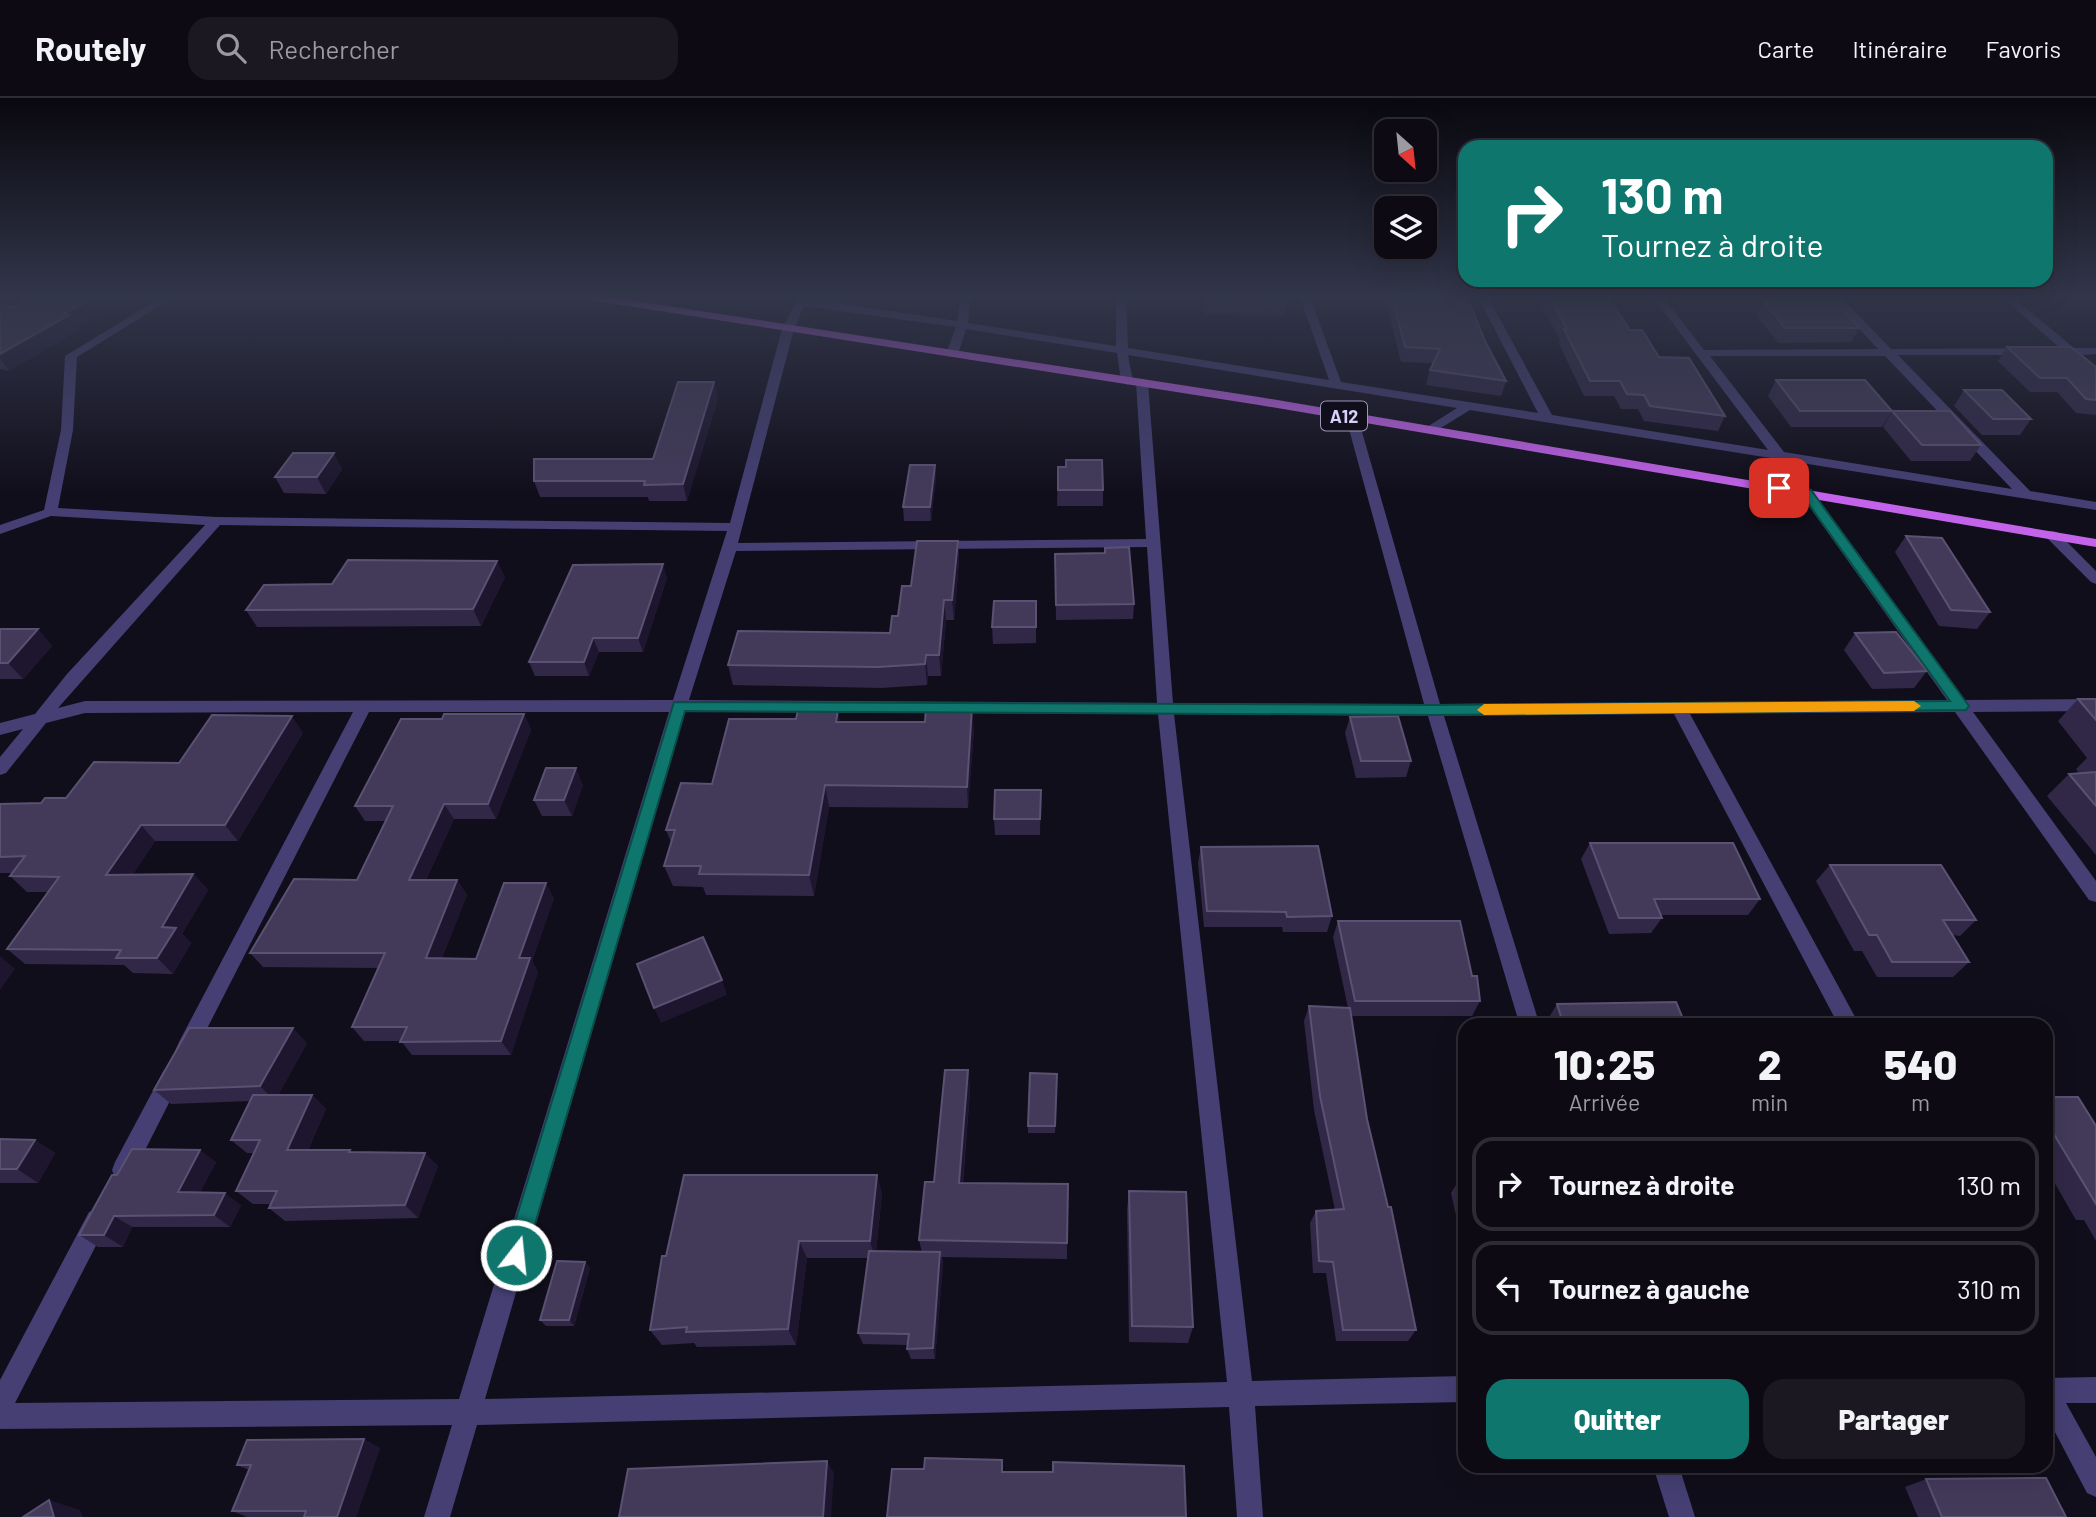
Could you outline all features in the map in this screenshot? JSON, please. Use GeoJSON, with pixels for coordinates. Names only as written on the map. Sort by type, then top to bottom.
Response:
{"type":"FeatureCollection","features":[{"type":"Feature","properties":{"kind":"main road","name":"A12"},"geometry":{"type":"LineString","coordinates":[[1012,363],[1806,492],[2096,543]]}},
{"type":"Feature","properties":{"kind":"street"},"geometry":{"type":"LineString","coordinates":[[50,512],[67,430],[71,363]]}},
{"type":"Feature","properties":{"kind":"street"},"geometry":{"type":"LineString","coordinates":[[437,1517],[679,706],[736,527],[779,363]]}},
{"type":"Feature","properties":{"kind":"street"},"geometry":{"type":"LineString","coordinates":[[1127,363],[1135,382],[1153,543],[1165,707],[1241,1395],[1250,1517]]}},
{"type":"Feature","properties":{"kind":"street"},"geometry":{"type":"LineString","coordinates":[[1201,363],[2096,506]]}},
{"type":"Feature","properties":{"kind":"street"},"geometry":{"type":"LineString","coordinates":[[1329,363],[1336,384]]}},
{"type":"Feature","properties":{"kind":"street"},"geometry":{"type":"LineString","coordinates":[[1518,363],[1547,418]]}},
{"type":"Feature","properties":{"kind":"street"},"geometry":{"type":"LineString","coordinates":[[1709,363],[1779,454]]}},
{"type":"Feature","properties":{"kind":"street"},"geometry":{"type":"LineString","coordinates":[[1900,363],[2025,494]]}},
{"type":"Feature","properties":{"kind":"street"},"geometry":{"type":"LineString","coordinates":[[1431,430],[1468,405]]}},
{"type":"Feature","properties":{"kind":"street"},"geometry":{"type":"LineString","coordinates":[[1352,418],[1434,710],[1528,1018]]}},
{"type":"Feature","properties":{"kind":"street"},"geometry":{"type":"LineString","coordinates":[[1806,492],[2096,895]]}},
{"type":"Feature","properties":{"kind":"street"},"geometry":{"type":"LineString","coordinates":[[0,530],[50,512],[216,521],[736,527]]}},
{"type":"Feature","properties":{"kind":"street"},"geometry":{"type":"LineString","coordinates":[[0,769],[73,678],[216,521]]}},
{"type":"Feature","properties":{"kind":"street"},"geometry":{"type":"LineString","coordinates":[[2052,535],[2096,579]]}},
{"type":"Feature","properties":{"kind":"street"},"geometry":{"type":"LineString","coordinates":[[730,547],[1153,543]]}},
{"type":"Feature","properties":{"kind":"street"},"geometry":{"type":"LineString","coordinates":[[0,729],[85,707],[1165,707],[1434,710],[2096,705]]}},
{"type":"Feature","properties":{"kind":"street"},"geometry":{"type":"LineString","coordinates":[[0,1406],[364,707]]}},
{"type":"Feature","properties":{"kind":"street"},"geometry":{"type":"LineString","coordinates":[[1679,708],[1846,1018]]}},
{"type":"Feature","properties":{"kind":"street"},"geometry":{"type":"LineString","coordinates":[[0,1416],[469,1412],[1458,1389]]}},
{"type":"Feature","properties":{"kind":"street"},"geometry":{"type":"LineString","coordinates":[[2053,1390],[2096,1390]]}},
{"type":"Feature","properties":{"kind":"street"},"geometry":{"type":"LineString","coordinates":[[2053,1403],[2096,1484]]}},
{"type":"Feature","properties":{"kind":"street"},"geometry":{"type":"LineString","coordinates":[[1668,1473],[1682,1517]]}},
{"type":"Feature","properties":{"kind":"building"},"geometry":{"type":"Polygon","coordinates":[[[1433,363],[1497,363],[1506,381],[1430,370],[1433,363]]]}},
{"type":"Feature","properties":{"kind":"building"},"geometry":{"type":"Polygon","coordinates":[[[1581,363],[1692,363],[1725,416],[1650,406],[1644,395],[1627,394],[1620,381],[1590,381],[1581,363]]]}},
{"type":"Feature","properties":{"kind":"building"},"geometry":{"type":"Polygon","coordinates":[[[2024,363],[2091,363],[2096,367],[2096,400],[2086,399],[2067,378],[2040,378],[2024,363]]]}},
{"type":"Feature","properties":{"kind":"building"},"geometry":{"type":"Polygon","coordinates":[[[1776,380],[1865,380],[1892,411],[1800,411],[1776,380]]]}},
{"type":"Feature","properties":{"kind":"building"},"geometry":{"type":"Polygon","coordinates":[[[678,382],[714,382],[683,484],[644,485],[645,481],[534,481],[534,459],[653,459],[678,382]]]}},
{"type":"Feature","properties":{"kind":"building"},"geometry":{"type":"Polygon","coordinates":[[[1964,390],[2002,390],[2031,419],[1993,419],[1964,390]]]}},
{"type":"Feature","properties":{"kind":"building"},"geometry":{"type":"Polygon","coordinates":[[[1892,411],[1950,411],[1981,445],[1922,445],[1892,411]]]}},
{"type":"Feature","properties":{"kind":"building"},"geometry":{"type":"Polygon","coordinates":[[[293,453],[334,453],[317,477],[275,477],[293,453]]]}},
{"type":"Feature","properties":{"kind":"building"},"geometry":{"type":"Polygon","coordinates":[[[1066,460],[1102,460],[1103,490],[1058,490],[1058,467],[1066,467],[1066,460]]]}},
{"type":"Feature","properties":{"kind":"building"},"geometry":{"type":"Polygon","coordinates":[[[910,465],[935,465],[930,507],[903,507],[910,465]]]}},
{"type":"Feature","properties":{"kind":"building"},"geometry":{"type":"Polygon","coordinates":[[[1906,536],[1942,538],[1990,612],[1951,610],[1906,536]]]}},
{"type":"Feature","properties":{"kind":"building"},"geometry":{"type":"Polygon","coordinates":[[[917,541],[958,541],[952,600],[944,600],[939,655],[926,655],[925,664],[878,667],[728,665],[738,631],[890,633],[892,616],[898,616],[902,586],[911,586],[917,541]]]}},
{"type":"Feature","properties":{"kind":"building"},"geometry":{"type":"Polygon","coordinates":[[[1129,547],[1134,604],[1056,605],[1055,554],[1105,553],[1105,548],[1129,547]]]}},
{"type":"Feature","properties":{"kind":"building"},"geometry":{"type":"Polygon","coordinates":[[[348,560],[497,561],[473,609],[246,610],[264,585],[332,584],[348,560]]]}},
{"type":"Feature","properties":{"kind":"building"},"geometry":{"type":"Polygon","coordinates":[[[663,564],[638,638],[593,638],[584,662],[529,662],[573,565],[663,564]]]}},
{"type":"Feature","properties":{"kind":"building"},"geometry":{"type":"Polygon","coordinates":[[[994,601],[1036,601],[1036,627],[992,627],[994,601]]]}},
{"type":"Feature","properties":{"kind":"building"},"geometry":{"type":"Polygon","coordinates":[[[0,629],[38,629],[8,663],[0,663],[0,629]]]}},
{"type":"Feature","properties":{"kind":"building"},"geometry":{"type":"Polygon","coordinates":[[[1896,632],[1927,671],[1884,673],[1855,633],[1896,632]]]}},
{"type":"Feature","properties":{"kind":"building"},"geometry":{"type":"Polygon","coordinates":[[[2078,699],[2096,699],[2096,720],[2078,699]]]}},
{"type":"Feature","properties":{"kind":"building"},"geometry":{"type":"Polygon","coordinates":[[[926,707],[972,707],[967,787],[825,785],[809,875],[699,874],[701,866],[664,866],[675,830],[666,830],[681,783],[712,784],[729,719],[796,719],[798,710],[838,710],[836,722],[925,722],[926,707]]]}},
{"type":"Feature","properties":{"kind":"building"},"geometry":{"type":"Polygon","coordinates":[[[444,714],[524,714],[488,804],[444,804],[409,880],[457,880],[426,958],[476,959],[504,883],[546,883],[519,958],[530,958],[501,1041],[400,1042],[407,1027],[352,1027],[385,953],[250,953],[294,879],[357,880],[393,806],[355,806],[401,719],[442,719],[444,714]]]}},
{"type":"Feature","properties":{"kind":"building"},"geometry":{"type":"Polygon","coordinates":[[[212,715],[292,716],[225,825],[141,825],[106,875],[193,874],[162,927],[176,928],[157,958],[116,958],[121,950],[7,949],[59,877],[10,876],[25,856],[0,857],[0,804],[41,803],[45,798],[66,798],[94,762],[179,763],[212,715]]]}},
{"type":"Feature","properties":{"kind":"building"},"geometry":{"type":"Polygon","coordinates":[[[1398,716],[1411,761],[1361,761],[1350,717],[1398,716]]]}},
{"type":"Feature","properties":{"kind":"building"},"geometry":{"type":"Polygon","coordinates":[[[546,768],[576,768],[564,800],[534,800],[546,768]]]}},
{"type":"Feature","properties":{"kind":"building"},"geometry":{"type":"Polygon","coordinates":[[[2096,772],[2096,806],[2069,774],[2096,772]]]}},
{"type":"Feature","properties":{"kind":"building"},"geometry":{"type":"Polygon","coordinates":[[[995,790],[1041,790],[1040,819],[994,819],[995,790]]]}},
{"type":"Feature","properties":{"kind":"building"},"geometry":{"type":"Polygon","coordinates":[[[1590,843],[1733,843],[1760,899],[1654,899],[1662,918],[1619,918],[1590,843]]]}},
{"type":"Feature","properties":{"kind":"building"},"geometry":{"type":"Polygon","coordinates":[[[1318,846],[1332,916],[1287,917],[1286,912],[1207,911],[1201,847],[1318,846]]]}},
{"type":"Feature","properties":{"kind":"building"},"geometry":{"type":"Polygon","coordinates":[[[1830,865],[1941,865],[1976,920],[1943,920],[1969,962],[1892,962],[1877,935],[1869,935],[1830,865]]]}},
{"type":"Feature","properties":{"kind":"building"},"geometry":{"type":"Polygon","coordinates":[[[1338,921],[1460,921],[1472,976],[1477,976],[1480,1001],[1355,1001],[1338,921]]]}},
{"type":"Feature","properties":{"kind":"building"},"geometry":{"type":"Polygon","coordinates":[[[703,937],[722,980],[654,1008],[637,964],[703,937]]]}},
{"type":"Feature","properties":{"kind":"building"},"geometry":{"type":"Polygon","coordinates":[[[1676,1002],[1683,1018],[1561,1018],[1557,1004],[1676,1002]]]}},
{"type":"Feature","properties":{"kind":"building"},"geometry":{"type":"Polygon","coordinates":[[[1309,1006],[1350,1008],[1367,1119],[1388,1207],[1391,1207],[1416,1330],[1343,1330],[1333,1262],[1319,1261],[1316,1211],[1344,1209],[1320,1096],[1309,1006]]]}},
{"type":"Feature","properties":{"kind":"building"},"geometry":{"type":"Polygon","coordinates":[[[189,1028],[293,1028],[260,1086],[154,1090],[189,1028]]]}},
{"type":"Feature","properties":{"kind":"building"},"geometry":{"type":"Polygon","coordinates":[[[945,1070],[968,1070],[959,1183],[1068,1184],[1067,1243],[919,1240],[925,1182],[934,1182],[945,1070]]]}},
{"type":"Feature","properties":{"kind":"building"},"geometry":{"type":"Polygon","coordinates":[[[1030,1073],[1057,1074],[1055,1126],[1028,1126],[1030,1073]]]}},
{"type":"Feature","properties":{"kind":"building"},"geometry":{"type":"Polygon","coordinates":[[[253,1095],[312,1095],[287,1150],[425,1153],[405,1205],[269,1208],[277,1191],[236,1191],[260,1140],[231,1140],[253,1095]]]}},
{"type":"Feature","properties":{"kind":"building"},"geometry":{"type":"Polygon","coordinates":[[[2053,1097],[2078,1097],[2096,1126],[2096,1204],[2053,1133],[2053,1097]]]}},
{"type":"Feature","properties":{"kind":"building"},"geometry":{"type":"Polygon","coordinates":[[[0,1139],[35,1140],[17,1169],[0,1169],[0,1139]]]}},
{"type":"Feature","properties":{"kind":"building"},"geometry":{"type":"Polygon","coordinates":[[[132,1149],[200,1150],[178,1192],[225,1193],[214,1215],[114,1216],[104,1235],[79,1235],[112,1175],[117,1175],[132,1149]]]}},
{"type":"Feature","properties":{"kind":"building"},"geometry":{"type":"Polygon","coordinates":[[[684,1175],[877,1175],[870,1241],[799,1241],[788,1329],[686,1332],[687,1327],[650,1330],[662,1256],[666,1256],[684,1175]]]}},
{"type":"Feature","properties":{"kind":"building"},"geometry":{"type":"Polygon","coordinates":[[[1129,1191],[1186,1192],[1193,1327],[1132,1326],[1129,1191]]]}},
{"type":"Feature","properties":{"kind":"building"},"geometry":{"type":"Polygon","coordinates":[[[869,1251],[940,1252],[933,1348],[907,1349],[909,1334],[858,1333],[869,1251]]]}},
{"type":"Feature","properties":{"kind":"building"},"geometry":{"type":"Polygon","coordinates":[[[557,1261],[585,1262],[569,1320],[540,1320],[557,1261]]]}},
{"type":"Feature","properties":{"kind":"building"},"geometry":{"type":"Polygon","coordinates":[[[364,1439],[337,1517],[304,1517],[306,1511],[232,1511],[251,1465],[237,1465],[247,1440],[364,1439]]]}},
{"type":"Feature","properties":{"kind":"building"},"geometry":{"type":"Polygon","coordinates":[[[925,1458],[1002,1460],[1002,1472],[1053,1472],[1053,1462],[1184,1466],[1186,1517],[887,1517],[892,1469],[924,1469],[925,1458]]]}},
{"type":"Feature","properties":{"kind":"building"},"geometry":{"type":"Polygon","coordinates":[[[827,1461],[823,1517],[619,1517],[628,1469],[827,1461]]]}},
{"type":"Feature","properties":{"kind":"building"},"geometry":{"type":"Polygon","coordinates":[[[2046,1478],[2066,1517],[1942,1517],[1926,1479],[2046,1478]]]}},
{"type":"Feature","properties":{"kind":"building"},"geometry":{"type":"Polygon","coordinates":[[[49,1500],[54,1517],[23,1517],[49,1500]]]}},
{"type":"Feature","properties":{"kind":"slow traffic"},"geometry":{"type":"LineString","coordinates":[[1484,710],[1914,706]]}},
{"type":"Feature","properties":{"kind":"route"},"geometry":{"type":"LineString","coordinates":[[516,1255],[679,706],[1434,710],[1961,706],[1806,492],[1779,488]]}}]}
